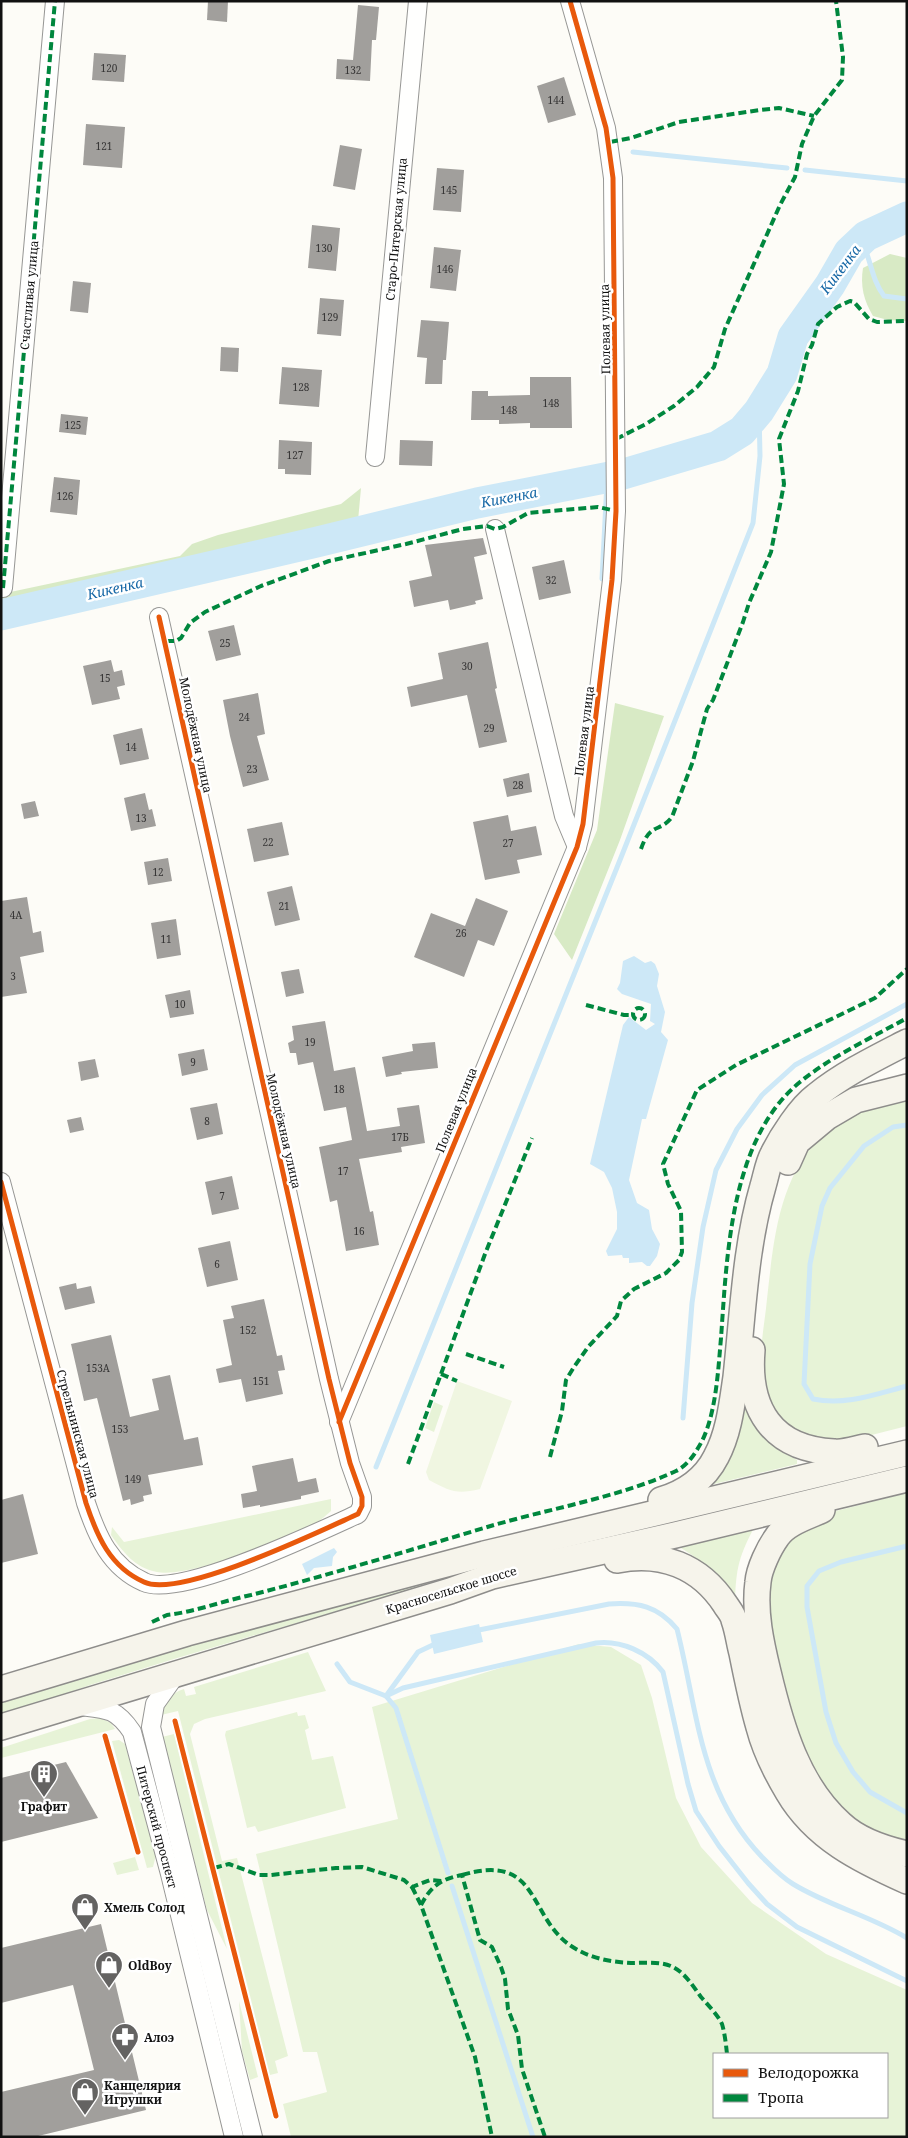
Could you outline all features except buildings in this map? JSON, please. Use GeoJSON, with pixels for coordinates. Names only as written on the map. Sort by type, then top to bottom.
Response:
{"type":"FeatureCollection","features":[{"type":"Feature","properties":{"kind":"main road"},"geometry":{"type":"LineString","coordinates":[[572,1532],[599,1519],[668,1498],[687,1489],[703,1477],[716,1458],[725,1435],[733,1398],[751,1237],[772,1155],[792,1123],[814,1097],[878,1057],[907,1042]]}},
{"type":"Feature","properties":{"kind":"main road"},"geometry":{"type":"LineString","coordinates":[[907,1087],[856,1100],[827,1117],[797,1142],[779,1182],[769,1212],[757,1290],[750,1370],[756,1406],[770,1426],[787,1439],[809,1448],[836,1453],[886,1442],[907,1441]]}},
{"type":"Feature","properties":{"kind":"main road","name":"Красносельское шоссе"},"geometry":{"type":"LineString","coordinates":[[1,1689],[187,1633],[572,1532],[907,1452]]}},
{"type":"Feature","properties":{"kind":"main road","name":"Красносельское шоссе"},"geometry":{"type":"LineString","coordinates":[[1,1727],[450,1591],[492,1576],[675,1535],[907,1479]]}},
{"type":"Feature","properties":{"kind":"main road"},"geometry":{"type":"LineString","coordinates":[[907,1485],[825,1508],[787,1527],[777,1536],[758,1580],[756,1607],[764,1652],[780,1720],[801,1769],[820,1800],[842,1825],[872,1842],[907,1854]]}},
{"type":"Feature","properties":{"kind":"main road"},"geometry":{"type":"LineString","coordinates":[[450,1591],[629,1558],[656,1559],[684,1565],[705,1579],[719,1595],[734,1619],[760,1730],[775,1769],[789,1794],[807,1818],[830,1840],[861,1860],[907,1881]]}},
{"type":"Feature","properties":{"kind":"street","name":"Счастливая улица"},"geometry":{"type":"LineString","coordinates":[[3,588],[55,1]]}},
{"type":"Feature","properties":{"kind":"street","name":"Старо-Питерская улица"},"geometry":{"type":"LineString","coordinates":[[375,458],[418,1]]}},
{"type":"Feature","properties":{"kind":"street","name":"Полевая улица"},"geometry":{"type":"LineString","coordinates":[[339,1422],[577,846],[585,809],[612,580],[617,492],[613,178],[610,142],[570,1]]}},
{"type":"Feature","properties":{"kind":"street","name":"Полевая улица"},"geometry":{"type":"LineString","coordinates":[[495,528],[564,816],[577,846]]}},
{"type":"Feature","properties":{"kind":"street","name":"Молодёжная улица"},"geometry":{"type":"LineString","coordinates":[[159,616],[339,1422],[350,1464],[362,1497],[362,1506],[358,1514],[264,1557],[233,1567]]}},
{"type":"Feature","properties":{"kind":"street","name":"Стрельнинская улица"},"geometry":{"type":"LineString","coordinates":[[1,1182],[86,1503],[104,1547],[119,1567],[145,1583],[159,1585],[198,1578],[233,1567]]}},
{"type":"Feature","properties":{"kind":"street","name":"Питерский проспект"},"geometry":{"type":"LineString","coordinates":[[177,1673],[155,1704],[151,1727],[253,2137]]}},
{"type":"Feature","properties":{"kind":"street","name":"Питерский проспект"},"geometry":{"type":"LineString","coordinates":[[71,1705],[104,1709],[114,1713],[122,1718],[132,1732],[170,1874],[234,2137]]}},
{"type":"Feature","properties":{"kind":"green space"},"geometry":{"type":"Polygon","coordinates":[[[890,254],[907,258],[907,321],[888,320],[873,316],[867,305],[862,281],[863,268],[890,254]]]}},
{"type":"Feature","properties":{"kind":"green space"},"geometry":{"type":"Polygon","coordinates":[[[595,471],[599,473],[599,483],[591,487],[471,508],[1,618],[1,609],[595,471]]]}},
{"type":"Feature","properties":{"kind":"green space"},"geometry":{"type":"Polygon","coordinates":[[[361,488],[358,521],[190,566],[1,609],[1,594],[180,556],[192,544],[218,535],[341,504],[361,488]]]}},
{"type":"Feature","properties":{"kind":"green space"},"geometry":{"type":"Polygon","coordinates":[[[615,703],[664,716],[620,840],[572,960],[554,934],[597,830],[615,703]]]}},
{"type":"Feature","properties":{"kind":"green space"},"geometry":{"type":"Polygon","coordinates":[[[907,1095],[907,1426],[844,1442],[804,1438],[772,1415],[761,1373],[762,1342],[773,1252],[782,1207],[799,1165],[812,1146],[828,1129],[855,1112],[907,1095]]]}},
{"type":"Feature","properties":{"kind":"green space"},"geometry":{"type":"Polygon","coordinates":[[[457,1381],[512,1401],[480,1489],[465,1492],[453,1491],[436,1484],[429,1480],[426,1472],[457,1381]]]}},
{"type":"Feature","properties":{"kind":"green space"},"geometry":{"type":"Polygon","coordinates":[[[434,1402],[443,1406],[434,1432],[425,1428],[434,1402]]]}},
{"type":"Feature","properties":{"kind":"green space"},"geometry":{"type":"Polygon","coordinates":[[[743,1402],[764,1436],[797,1460],[797,1464],[714,1484],[711,1478],[743,1402]]]}},
{"type":"Feature","properties":{"kind":"green space"},"geometry":{"type":"Polygon","coordinates":[[[907,1493],[906,1844],[847,1819],[802,1764],[763,1607],[776,1552],[789,1537],[828,1513],[907,1493]]]}},
{"type":"Feature","properties":{"kind":"green space"},"geometry":{"type":"Polygon","coordinates":[[[331,1499],[331,1511],[316,1523],[261,1547],[191,1570],[172,1573],[157,1572],[142,1567],[130,1558],[111,1535],[112,1527],[124,1542],[331,1499]]]}},
{"type":"Feature","properties":{"kind":"green space"},"geometry":{"type":"Polygon","coordinates":[[[756,1524],[740,1562],[736,1580],[735,1603],[710,1571],[697,1559],[679,1547],[756,1524]]]}},
{"type":"Feature","properties":{"kind":"green space"},"geometry":{"type":"Polygon","coordinates":[[[554,1547],[174,1659],[90,1685],[1,1717],[1,1700],[167,1650],[554,1547]]]}},
{"type":"Feature","properties":{"kind":"green space"},"geometry":{"type":"Polygon","coordinates":[[[579,1644],[611,1647],[641,1665],[652,1698],[676,1798],[701,1847],[752,1903],[826,1954],[907,1990],[907,2137],[291,2137],[283,2104],[327,2092],[317,2052],[303,2052],[256,1854],[398,1819],[372,1707],[579,1644]]]}},
{"type":"Feature","properties":{"kind":"green space"},"geometry":{"type":"Polygon","coordinates":[[[308,1652],[326,1691],[205,1719],[194,1724],[190,1734],[222,1861],[237,1858],[288,2056],[275,2061],[278,2073],[270,2075],[178,1711],[161,1715],[165,1703],[184,1689],[186,1696],[196,1694],[194,1687],[308,1652]]]}},
{"type":"Feature","properties":{"kind":"green space"},"geometry":{"type":"Polygon","coordinates":[[[297,1712],[298,1716],[305,1715],[309,1728],[305,1730],[312,1760],[333,1756],[346,1808],[258,1832],[255,1826],[247,1828],[225,1735],[226,1731],[297,1712]]]}},
{"type":"Feature","properties":{"kind":"green space"},"geometry":{"type":"Polygon","coordinates":[[[100,1718],[111,1723],[115,1729],[1,1758],[1,1748],[90,1719],[100,1718]]]}},
{"type":"Feature","properties":{"kind":"green space"},"geometry":{"type":"Polygon","coordinates":[[[174,1734],[227,1949],[207,1910],[162,1737],[174,1734]]]}},
{"type":"Feature","properties":{"kind":"green space"},"geometry":{"type":"Polygon","coordinates":[[[119,1740],[125,1744],[156,1855],[153,1867],[147,1868],[112,1741],[119,1740]]]}},
{"type":"Feature","properties":{"kind":"green space"},"geometry":{"type":"Polygon","coordinates":[[[135,1857],[139,1870],[117,1875],[113,1863],[135,1857]]]}},
{"type":"Feature","properties":{"kind":"green space"},"geometry":{"type":"Polygon","coordinates":[[[239,2001],[258,2077],[250,2080],[242,2051],[239,2001]]]}},
{"type":"Feature","properties":{"kind":"water"},"geometry":{"type":"Polygon","coordinates":[[[634,956],[645,963],[651,961],[655,964],[659,974],[657,986],[665,1012],[661,1032],[668,1040],[646,1119],[642,1119],[629,1180],[637,1203],[649,1210],[652,1229],[660,1244],[657,1256],[650,1266],[642,1262],[629,1263],[629,1258],[623,1258],[622,1255],[608,1256],[606,1251],[617,1229],[617,1212],[612,1188],[604,1172],[590,1164],[623,1025],[629,1017],[646,1030],[655,1024],[650,1021],[651,1004],[622,994],[617,989],[620,983],[623,961],[634,956]]]}},
{"type":"Feature","properties":{"kind":"water"},"geometry":{"type":"Polygon","coordinates":[[[334,1548],[337,1552],[333,1557],[332,1566],[314,1568],[307,1575],[302,1564],[334,1548]]]}},
{"type":"Feature","properties":{"kind":"water"},"geometry":{"type":"Polygon","coordinates":[[[479,1624],[483,1642],[434,1654],[430,1635],[479,1624]]]}},
{"type":"Feature","properties":{"kind":"waterway"},"geometry":{"type":"LineString","coordinates":[[633,152],[787,168]]}},
{"type":"Feature","properties":{"kind":"waterway"},"geometry":{"type":"LineString","coordinates":[[805,170],[907,181]]}},
{"type":"Feature","properties":{"kind":"waterway","name":"Кикенка"},"geometry":{"type":"LineString","coordinates":[[1,615],[477,503],[620,475],[718,446],[742,431],[759,411],[782,374],[793,337],[830,285],[849,252],[866,236],[907,217]]}},
{"type":"Feature","properties":{"kind":"waterway"},"geometry":{"type":"LineString","coordinates":[[861,240],[876,283],[884,296],[907,299]]}},
{"type":"Feature","properties":{"kind":"waterway"},"geometry":{"type":"LineString","coordinates":[[376,1467],[753,523],[760,456],[759,411]]}},
{"type":"Feature","properties":{"kind":"waterway"},"geometry":{"type":"LineString","coordinates":[[602,579],[607,482]]}},
{"type":"Feature","properties":{"kind":"waterway"},"geometry":{"type":"LineString","coordinates":[[683,1418],[692,1303],[703,1227],[716,1170],[737,1129],[762,1095],[795,1065],[907,1004]]}},
{"type":"Feature","properties":{"kind":"waterway"},"geometry":{"type":"LineString","coordinates":[[907,1125],[893,1127],[864,1146],[830,1188],[822,1206],[810,1264],[804,1384],[813,1399],[825,1401],[860,1398],[907,1386]]}},
{"type":"Feature","properties":{"kind":"waterway"},"geometry":{"type":"LineString","coordinates":[[907,1546],[841,1562],[819,1571],[807,1586],[807,1607],[826,1712],[836,1743],[853,1772],[870,1792],[907,1813]]}},
{"type":"Feature","properties":{"kind":"waterway"},"geometry":{"type":"LineString","coordinates":[[474,1631],[609,1604],[638,1605],[655,1610],[677,1629],[704,1749],[713,1778],[725,1805],[741,1832],[762,1857],[789,1881],[821,1899],[879,1923],[907,1938]]}},
{"type":"Feature","properties":{"kind":"waterway"},"geometry":{"type":"LineString","coordinates":[[386,1696],[418,1652],[437,1643]]}},
{"type":"Feature","properties":{"kind":"waterway"},"geometry":{"type":"LineString","coordinates":[[386,1696],[403,1688],[596,1643],[615,1643],[642,1653],[663,1672],[688,1784],[696,1811],[719,1846],[748,1883],[767,1904],[797,1927],[907,1981]]}},
{"type":"Feature","properties":{"kind":"waterway"},"geometry":{"type":"LineString","coordinates":[[337,1664],[350,1682],[386,1696],[396,1708],[448,1873]]}},
{"type":"Feature","properties":{"kind":"waterway"},"geometry":{"type":"LineString","coordinates":[[452,1886],[533,2137]]}},
{"type":"Feature","properties":{"kind":"marked path"},"geometry":{"type":"LineString","coordinates":[[3,588],[55,1]]}},
{"type":"Feature","properties":{"kind":"marked path"},"geometry":{"type":"LineString","coordinates":[[616,439],[646,424],[674,406],[697,387],[714,367],[725,329],[780,205],[795,177],[802,144],[814,116],[842,80],[843,57],[836,1]]}},
{"type":"Feature","properties":{"kind":"marked path"},"geometry":{"type":"LineString","coordinates":[[610,142],[631,138],[679,122],[760,110],[779,108],[814,116]]}},
{"type":"Feature","properties":{"kind":"marked path"},"geometry":{"type":"LineString","coordinates":[[641,849],[648,835],[668,822],[672,817],[693,761],[707,709],[713,700],[749,603],[771,552],[784,484],[779,439],[798,391],[807,354],[812,345],[818,324],[837,307],[850,301],[854,302],[869,319],[877,322],[907,321]]}},
{"type":"Feature","properties":{"kind":"marked path"},"geometry":{"type":"LineString","coordinates":[[166,641],[176,641],[181,638],[190,623],[205,612],[261,586],[329,561],[463,529],[487,526],[495,529],[503,527],[528,513],[598,507],[616,511]]}},
{"type":"Feature","properties":{"kind":"marked path"},"geometry":{"type":"LineString","coordinates":[[550,1457],[562,1411],[566,1380],[574,1367],[588,1347],[617,1316],[621,1301],[634,1289],[666,1273],[679,1260],[682,1252],[681,1211],[668,1184],[663,1164],[697,1090],[736,1065],[875,998],[907,969]]}},
{"type":"Feature","properties":{"kind":"marked path"},"geometry":{"type":"LineString","coordinates":[[586,1005],[624,1015],[633,1015]]}},
{"type":"Feature","properties":{"kind":"marked path"},"geometry":{"type":"LineString","coordinates":[[637,1008],[641,1008],[645,1014],[641,1020],[637,1020],[633,1016],[633,1012],[637,1008]]}},
{"type":"Feature","properties":{"kind":"marked path"},"geometry":{"type":"LineString","coordinates":[[152,1622],[167,1615],[198,1609],[280,1587],[508,1521],[630,1489],[683,1467],[694,1455],[709,1424],[719,1365],[726,1271],[736,1201],[746,1166],[759,1135],[777,1106],[800,1082],[838,1056],[907,1018]]}},
{"type":"Feature","properties":{"kind":"marked path"},"geometry":{"type":"LineString","coordinates":[[408,1464],[485,1254],[532,1138]]}},
{"type":"Feature","properties":{"kind":"marked path"},"geometry":{"type":"LineString","coordinates":[[466,1354],[504,1367]]}},
{"type":"Feature","properties":{"kind":"marked path"},"geometry":{"type":"LineString","coordinates":[[441,1374],[457,1381]]}},
{"type":"Feature","properties":{"kind":"marked path"},"geometry":{"type":"LineString","coordinates":[[214,1868],[229,1864],[259,1875],[271,1875],[362,1867],[404,1880],[412,1887],[430,1880],[442,1881]]}},
{"type":"Feature","properties":{"kind":"marked path"},"geometry":{"type":"LineString","coordinates":[[462,1875],[488,1870],[507,1872],[520,1880],[531,1892],[548,1922],[560,1937],[582,1952],[610,1961],[658,1963],[673,1967],[688,1980],[722,2024],[727,2053]]}},
{"type":"Feature","properties":{"kind":"marked path"},"geometry":{"type":"LineString","coordinates":[[421,1905],[437,1884],[462,1875],[480,1940],[492,1947],[505,1979],[508,2009],[518,2035],[522,2069],[545,2137]]}},
{"type":"Feature","properties":{"kind":"marked path"},"geometry":{"type":"LineString","coordinates":[[412,1887],[421,1905],[475,2057],[492,2137]]}},
{"type":"Feature","properties":{"kind":"cycle path"},"geometry":{"type":"LineString","coordinates":[[339,1422],[577,847],[583,824],[612,580],[616,511],[613,178],[606,128],[570,1]]}},
{"type":"Feature","properties":{"kind":"cycle path"},"geometry":{"type":"LineString","coordinates":[[1,1182],[86,1503],[100,1539],[122,1568],[144,1582],[162,1585],[187,1581],[250,1561],[358,1514],[362,1506],[362,1497],[350,1463],[329,1379],[159,617]]}},
{"type":"Feature","properties":{"kind":"cycle path"},"geometry":{"type":"LineString","coordinates":[[175,1721],[276,2116]]}},
{"type":"Feature","properties":{"kind":"cycle path"},"geometry":{"type":"LineString","coordinates":[[105,1736],[138,1852]]}},
{"type":"Feature","properties":{"kind":"place","name":"Графит"},"geometry":{"type":"Point","coordinates":[44,1798]}},
{"type":"Feature","properties":{"kind":"place","name":"Хмель Солод"},"geometry":{"type":"Point","coordinates":[85,1931]}},
{"type":"Feature","properties":{"kind":"place","name":"OldBoy"},"geometry":{"type":"Point","coordinates":[109,1989]}},
{"type":"Feature","properties":{"kind":"place","name":"Алоэ"},"geometry":{"type":"Point","coordinates":[125,2061]}},
{"type":"Feature","properties":{"kind":"place","name":"Канцелярия Игрушки"},"geometry":{"type":"Point","coordinates":[85,2116]}}]}
